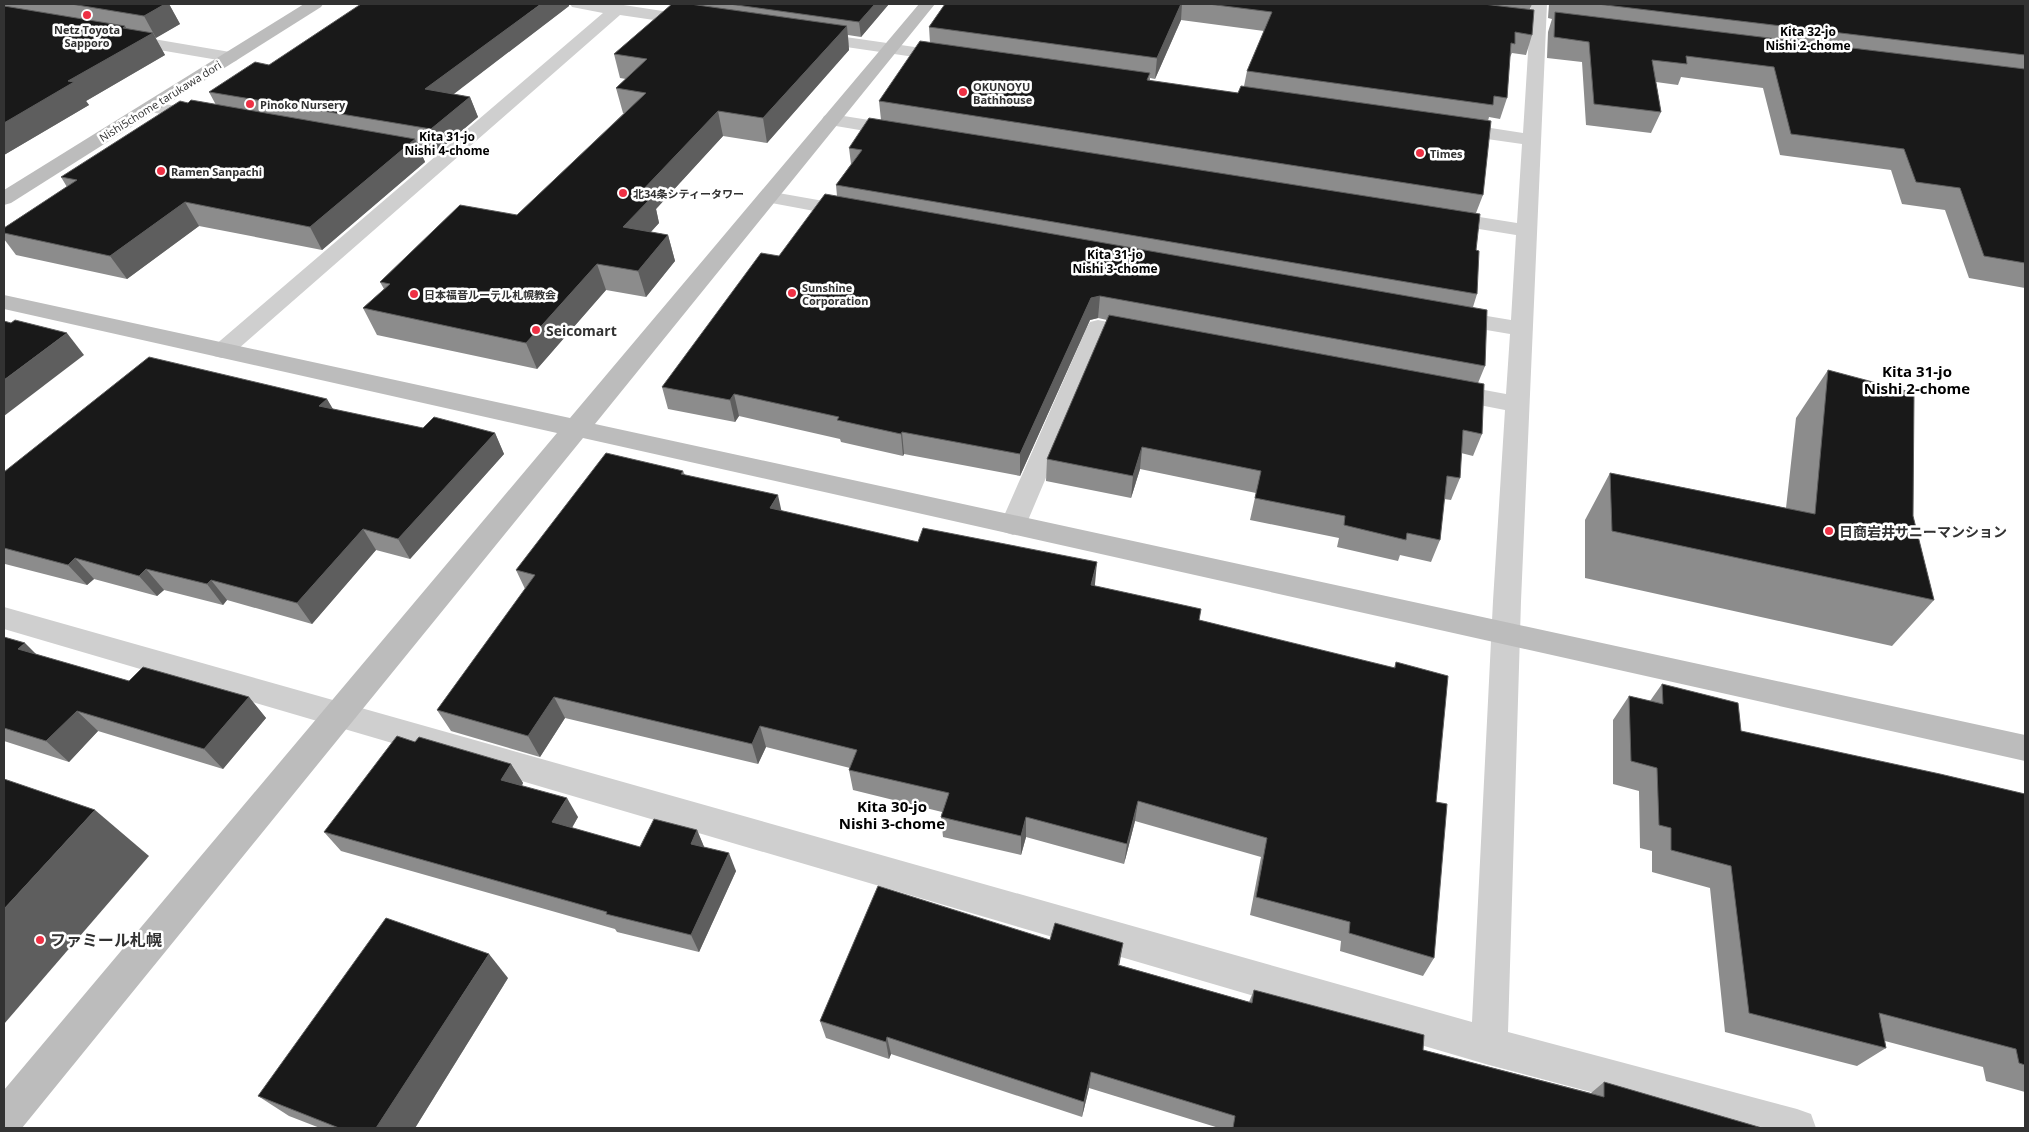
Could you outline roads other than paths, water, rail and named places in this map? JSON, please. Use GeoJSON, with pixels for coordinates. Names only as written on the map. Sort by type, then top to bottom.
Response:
{"type":"FeatureCollection","features":[{"type":"Feature","properties":{"kind":"street","name":"Nishi5chome tarukawa dori"},"geometry":{"type":"LineString","coordinates":[[4,199],[316,4]]}},
{"type":"Feature","properties":{"kind":"street"},"geometry":{"type":"LineString","coordinates":[[578,4],[716,24]]}},
{"type":"Feature","properties":{"kind":"street"},"geometry":{"type":"LineString","coordinates":[[4,1120],[927,4]]}},
{"type":"Feature","properties":{"kind":"street"},"geometry":{"type":"LineString","coordinates":[[222,351],[617,9]]}},
{"type":"Feature","properties":{"kind":"street"},"geometry":{"type":"LineString","coordinates":[[1489,1046],[1506,634],[1538,19]]}},
{"type":"Feature","properties":{"kind":"street"},"geometry":{"type":"LineString","coordinates":[[795,35],[965,60]]}},
{"type":"Feature","properties":{"kind":"street"},"geometry":{"type":"LineString","coordinates":[[109,37],[230,57]]}},
{"type":"Feature","properties":{"kind":"street"},"geometry":{"type":"LineString","coordinates":[[151,107],[218,118]]}},
{"type":"Feature","properties":{"kind":"street"},"geometry":{"type":"LineString","coordinates":[[831,120],[920,134]]}},
{"type":"Feature","properties":{"kind":"street"},"geometry":{"type":"LineString","coordinates":[[1435,126],[1533,140]]}},
{"type":"Feature","properties":{"kind":"street"},"geometry":{"type":"LineString","coordinates":[[423,155],[443,158]]}},
{"type":"Feature","properties":{"kind":"street"},"geometry":{"type":"LineString","coordinates":[[767,196],[867,214]]}},
{"type":"Feature","properties":{"kind":"street"},"geometry":{"type":"LineString","coordinates":[[1426,215],[1528,231]]}},
{"type":"Feature","properties":{"kind":"street"},"geometry":{"type":"LineString","coordinates":[[4,302],[575,430],[2025,748]]}},
{"type":"Feature","properties":{"kind":"street"},"geometry":{"type":"LineString","coordinates":[[1430,313],[1522,329]]}},
{"type":"Feature","properties":{"kind":"street"},"geometry":{"type":"LineString","coordinates":[[1013,525],[1098,327],[1157,338]]}},
{"type":"Feature","properties":{"kind":"street"},"geometry":{"type":"LineString","coordinates":[[1423,387],[1519,405]]}},
{"type":"Feature","properties":{"kind":"street"},"geometry":{"type":"LineString","coordinates":[[4,618],[1489,1046],[1797,1128]]}},
{"type":"Feature","properties":{"kind":"place","name":"Netz Toyota Sapporo"},"geometry":{"type":"Point","coordinates":[87,15]}},
{"type":"Feature","properties":{"kind":"place","name":"OKUNOYU Bathhouse"},"geometry":{"type":"Point","coordinates":[963,92]}},
{"type":"Feature","properties":{"kind":"place","name":"Pinoko Nursery"},"geometry":{"type":"Point","coordinates":[250,104]}},
{"type":"Feature","properties":{"kind":"place","name":"Times"},"geometry":{"type":"Point","coordinates":[1420,153]}},
{"type":"Feature","properties":{"kind":"place","name":"Ramen Sanpachi"},"geometry":{"type":"Point","coordinates":[161,171]}},
{"type":"Feature","properties":{"kind":"place","name":"北34条シティータワー"},"geometry":{"type":"Point","coordinates":[623,193]}},
{"type":"Feature","properties":{"kind":"place","name":"Sunshine Corporation"},"geometry":{"type":"Point","coordinates":[792,293]}},
{"type":"Feature","properties":{"kind":"place","name":"日本福音ルーテル札幌教会"},"geometry":{"type":"Point","coordinates":[414,294]}},
{"type":"Feature","properties":{"kind":"place","name":"Seicomart"},"geometry":{"type":"Point","coordinates":[536,330]}},
{"type":"Feature","properties":{"kind":"place","name":"日商岩井サニーマンション"},"geometry":{"type":"Point","coordinates":[1829,531]}},
{"type":"Feature","properties":{"kind":"place","name":"ファミール札幌"},"geometry":{"type":"Point","coordinates":[40,940]}},
{"type":"Feature","properties":{"kind":"district","name":"Kita 32-jo Nishi 2-chome"},"geometry":{"type":"Point","coordinates":[1808,38]}},
{"type":"Feature","properties":{"kind":"district","name":"Kita 31-jo Nishi 4-chome"},"geometry":{"type":"Point","coordinates":[447,143]}},
{"type":"Feature","properties":{"kind":"district","name":"Kita 31-jo Nishi 3-chome"},"geometry":{"type":"Point","coordinates":[1115,261]}},
{"type":"Feature","properties":{"kind":"district","name":"Kita 31-jo Nishi 2-chome"},"geometry":{"type":"Point","coordinates":[1917,380]}},
{"type":"Feature","properties":{"kind":"district","name":"Kita 30-jo Nishi 3-chome"},"geometry":{"type":"Point","coordinates":[892,814]}}]}
